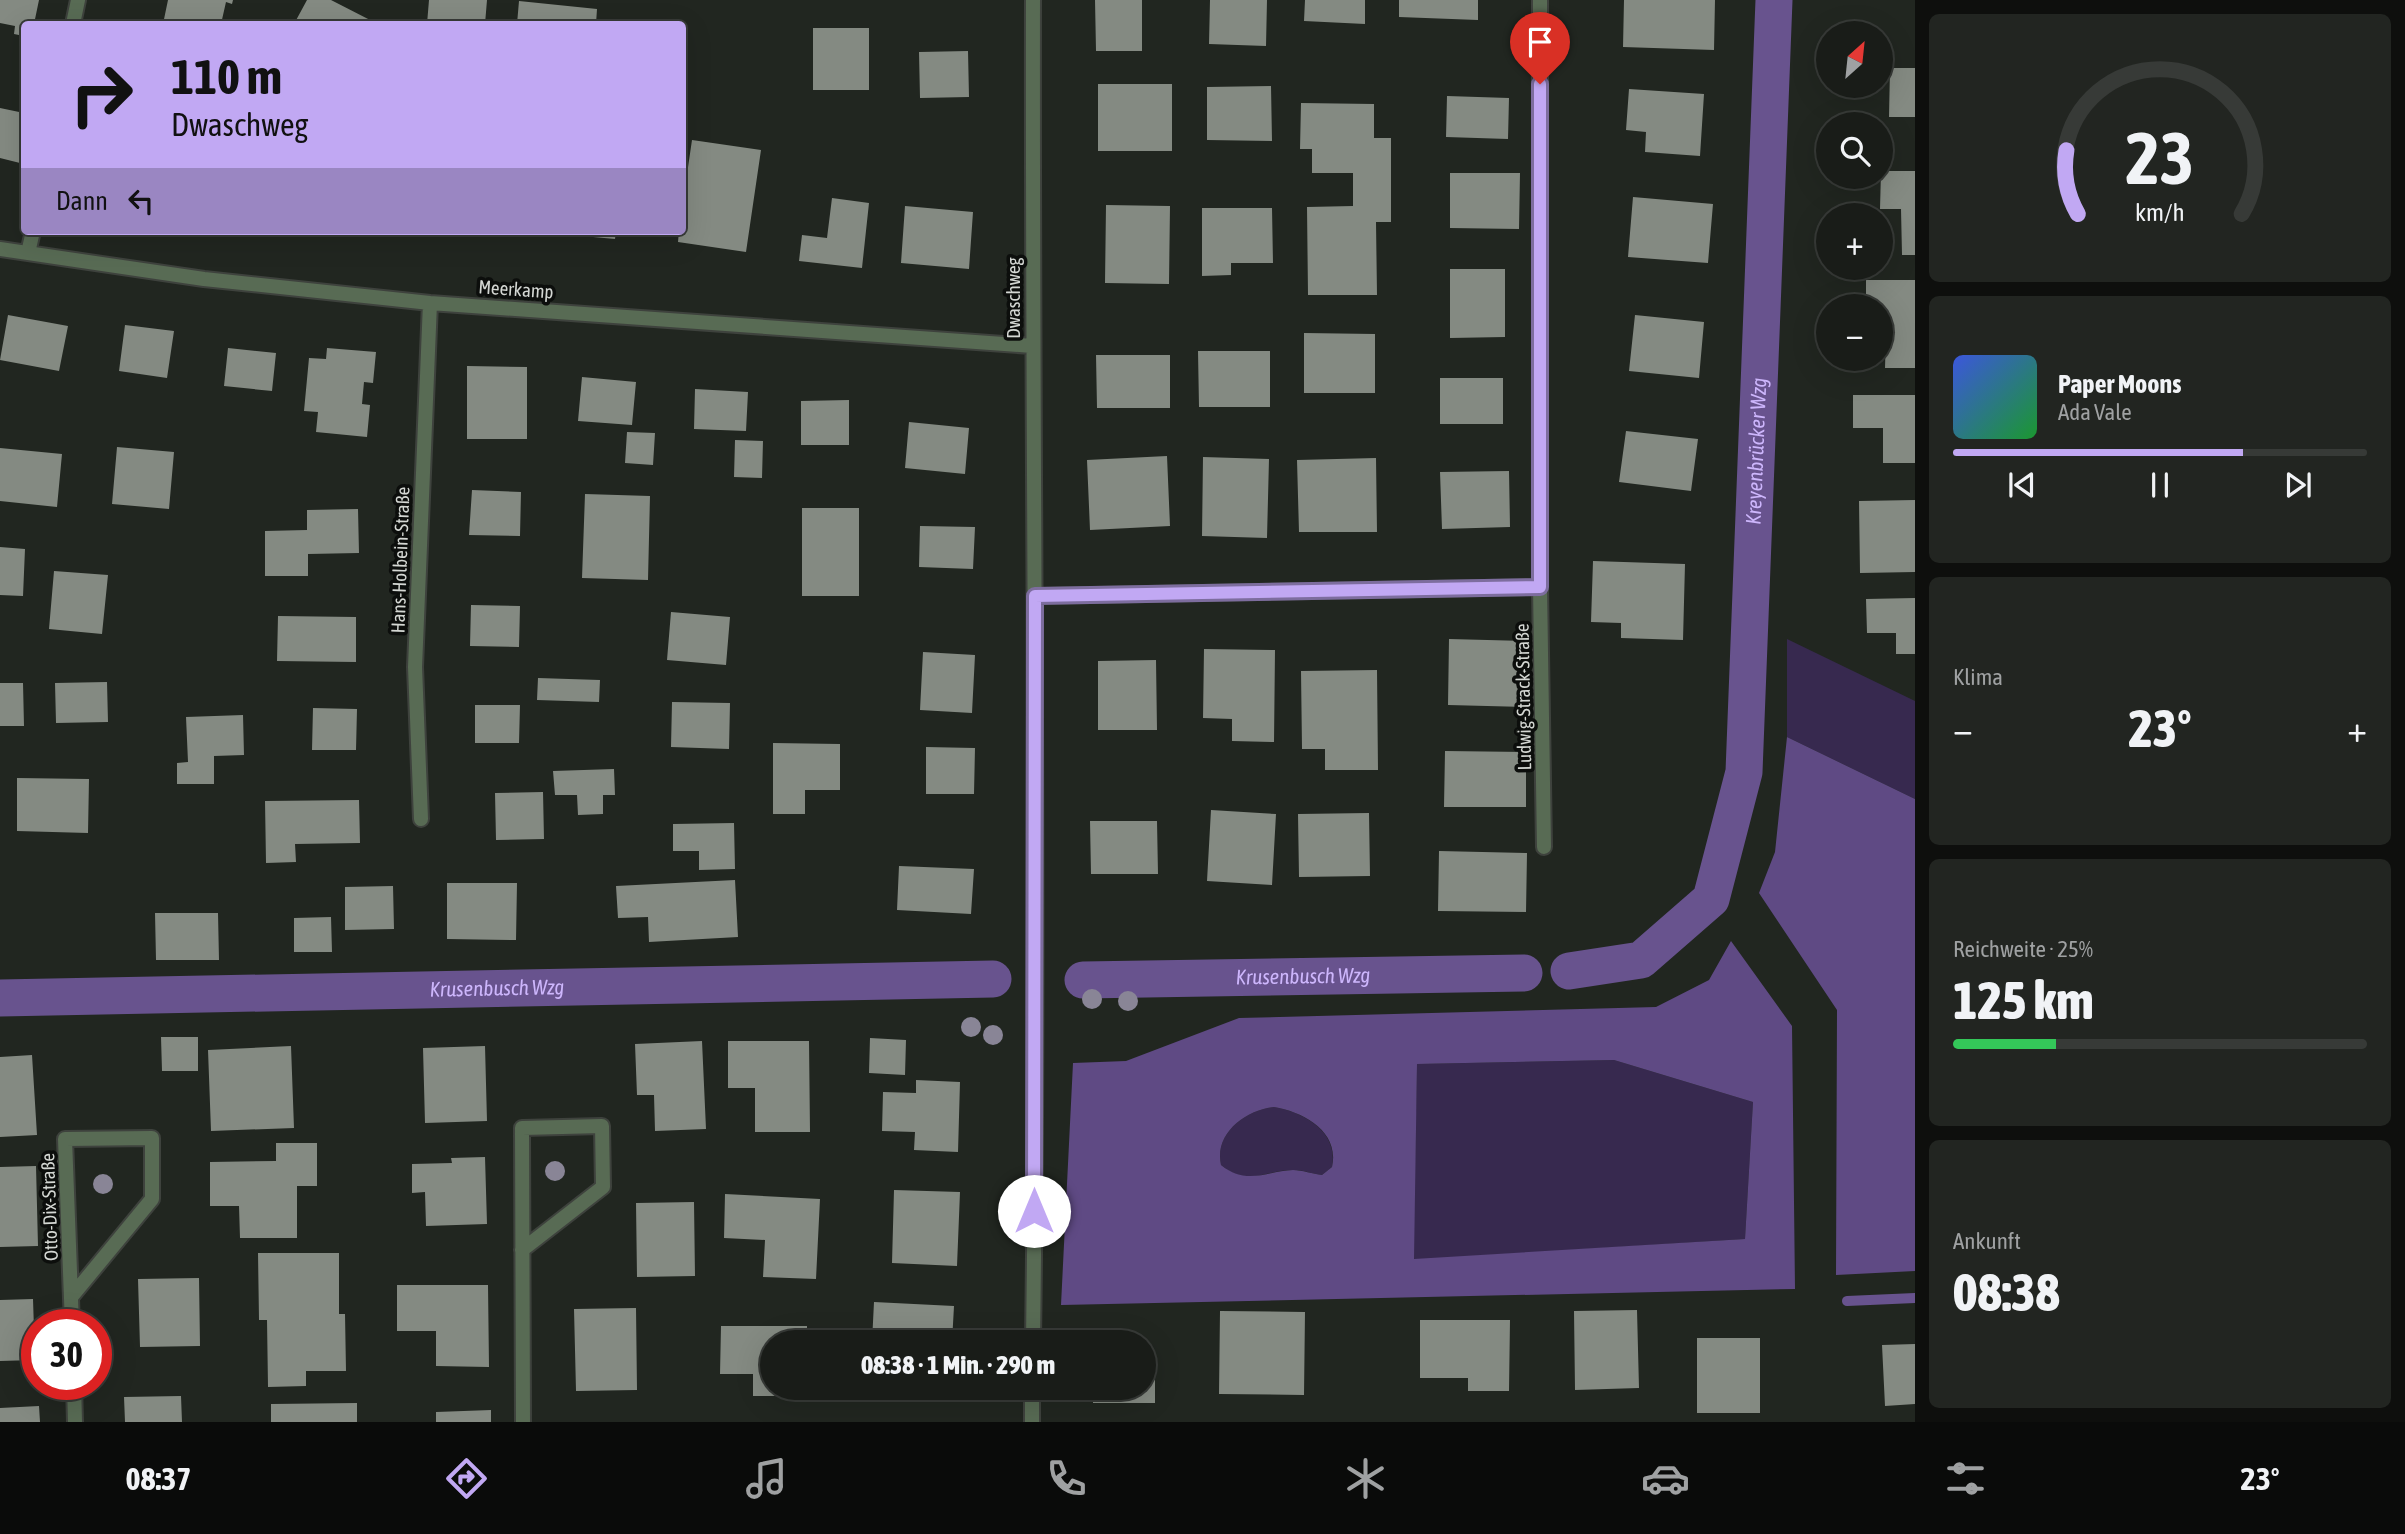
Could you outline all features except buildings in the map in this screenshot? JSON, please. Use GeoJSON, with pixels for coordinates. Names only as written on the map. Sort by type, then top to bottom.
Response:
{"type":"FeatureCollection","features":[{"type":"Feature","properties":{"kind":"street"},"geometry":{"type":"LineString","coordinates":[[74,21],[78,0]]}},
{"type":"Feature","properties":{"kind":"street","name":"Dwaschweg"},"geometry":{"type":"LineString","coordinates":[[1033,0],[1036,1057],[1033,1330]]}},
{"type":"Feature","properties":{"kind":"street","name":"Ludwig-Strack-Straße"},"geometry":{"type":"LineString","coordinates":[[1540,0],[1540,587],[1544,847]]}},
{"type":"Feature","properties":{"kind":"street"},"geometry":{"type":"LineString","coordinates":[[28,253],[32,235]]}},
{"type":"Feature","properties":{"kind":"street","name":"Meerkamp"},"geometry":{"type":"LineString","coordinates":[[0,249],[204,279],[430,303],[1032,346]]}},
{"type":"Feature","properties":{"kind":"street","name":"Hans-Holbein-Straße"},"geometry":{"type":"LineString","coordinates":[[421,819],[415,667],[430,303]]}},
{"type":"Feature","properties":{"kind":"street"},"geometry":{"type":"LineString","coordinates":[[1035,596],[1540,587]]}},
{"type":"Feature","properties":{"kind":"street"},"geometry":{"type":"LineString","coordinates":[[522,1250],[603,1187],[602,1126],[522,1128],[522,1250],[523,1422]]}},
{"type":"Feature","properties":{"kind":"street","name":"Otto-Dix-Straße"},"geometry":{"type":"LineString","coordinates":[[72,1296],[152,1199],[152,1138],[65,1139],[72,1309]]}},
{"type":"Feature","properties":{"kind":"street"},"geometry":{"type":"LineString","coordinates":[[74,1400],[75,1422]]}},
{"type":"Feature","properties":{"kind":"street"},"geometry":{"type":"LineString","coordinates":[[1032,1400],[1032,1422]]}},
{"type":"Feature","properties":{"kind":"shaded area"},"geometry":{"type":"Polygon","coordinates":[[[1787,639],[1915,701],[1915,799],[1787,737],[1787,639]]]}},
{"type":"Feature","properties":{"kind":"shaded area"},"geometry":{"type":"Polygon","coordinates":[[[1787,737],[1915,799],[1915,1271],[1836,1275],[1837,1010],[1759,893],[1775,852],[1787,737]]]}},
{"type":"Feature","properties":{"kind":"shaded area"},"geometry":{"type":"Polygon","coordinates":[[[1731,941],[1792,1026],[1795,1289],[1061,1305],[1073,1063],[1126,1061],[1239,1018],[1656,1007],[1709,980],[1731,941]],[[1614,1060],[1417,1064],[1414,1259],[1745,1239],[1753,1102],[1614,1060]],[[1274,1107],[1253,1113],[1234,1125],[1222,1143],[1221,1165],[1239,1175],[1248,1176],[1293,1170],[1322,1175],[1332,1167],[1331,1144],[1325,1134],[1308,1119],[1274,1107]]]}},
{"type":"Feature","properties":{"kind":"shaded area"},"geometry":{"type":"Polygon","coordinates":[[[1614,1060],[1753,1102],[1745,1239],[1413,1260],[1417,1064],[1614,1060]]]}},
{"type":"Feature","properties":{"kind":"shaded area"},"geometry":{"type":"Polygon","coordinates":[[[1274,1107],[1307,1119],[1325,1134],[1333,1155],[1332,1167],[1322,1175],[1285,1170],[1249,1176],[1231,1172],[1221,1165],[1222,1143],[1234,1125],[1253,1113],[1274,1107]]]}},
{"type":"Feature","properties":{"kind":"waterway","name":"Kreyenbrücker Wzg"},"geometry":{"type":"LineString","coordinates":[[1569,971],[1641,960],[1711,899],[1744,772],[1774,0]]}},
{"type":"Feature","properties":{"kind":"waterway","name":"Krusenbusch Wzg"},"geometry":{"type":"LineString","coordinates":[[1083,980],[1524,973]]}},
{"type":"Feature","properties":{"kind":"waterway","name":"Krusenbusch Wzg"},"geometry":{"type":"LineString","coordinates":[[0,998],[993,979]]}},
{"type":"Feature","properties":{"kind":"waterway"},"geometry":{"type":"LineString","coordinates":[[1847,1301],[1915,1298]]}},
{"type":"Feature","properties":{"kind":"route"},"geometry":{"type":"LineString","coordinates":[[1034,1211],[1035,596],[1540,587],[1540,84]]}}]}
